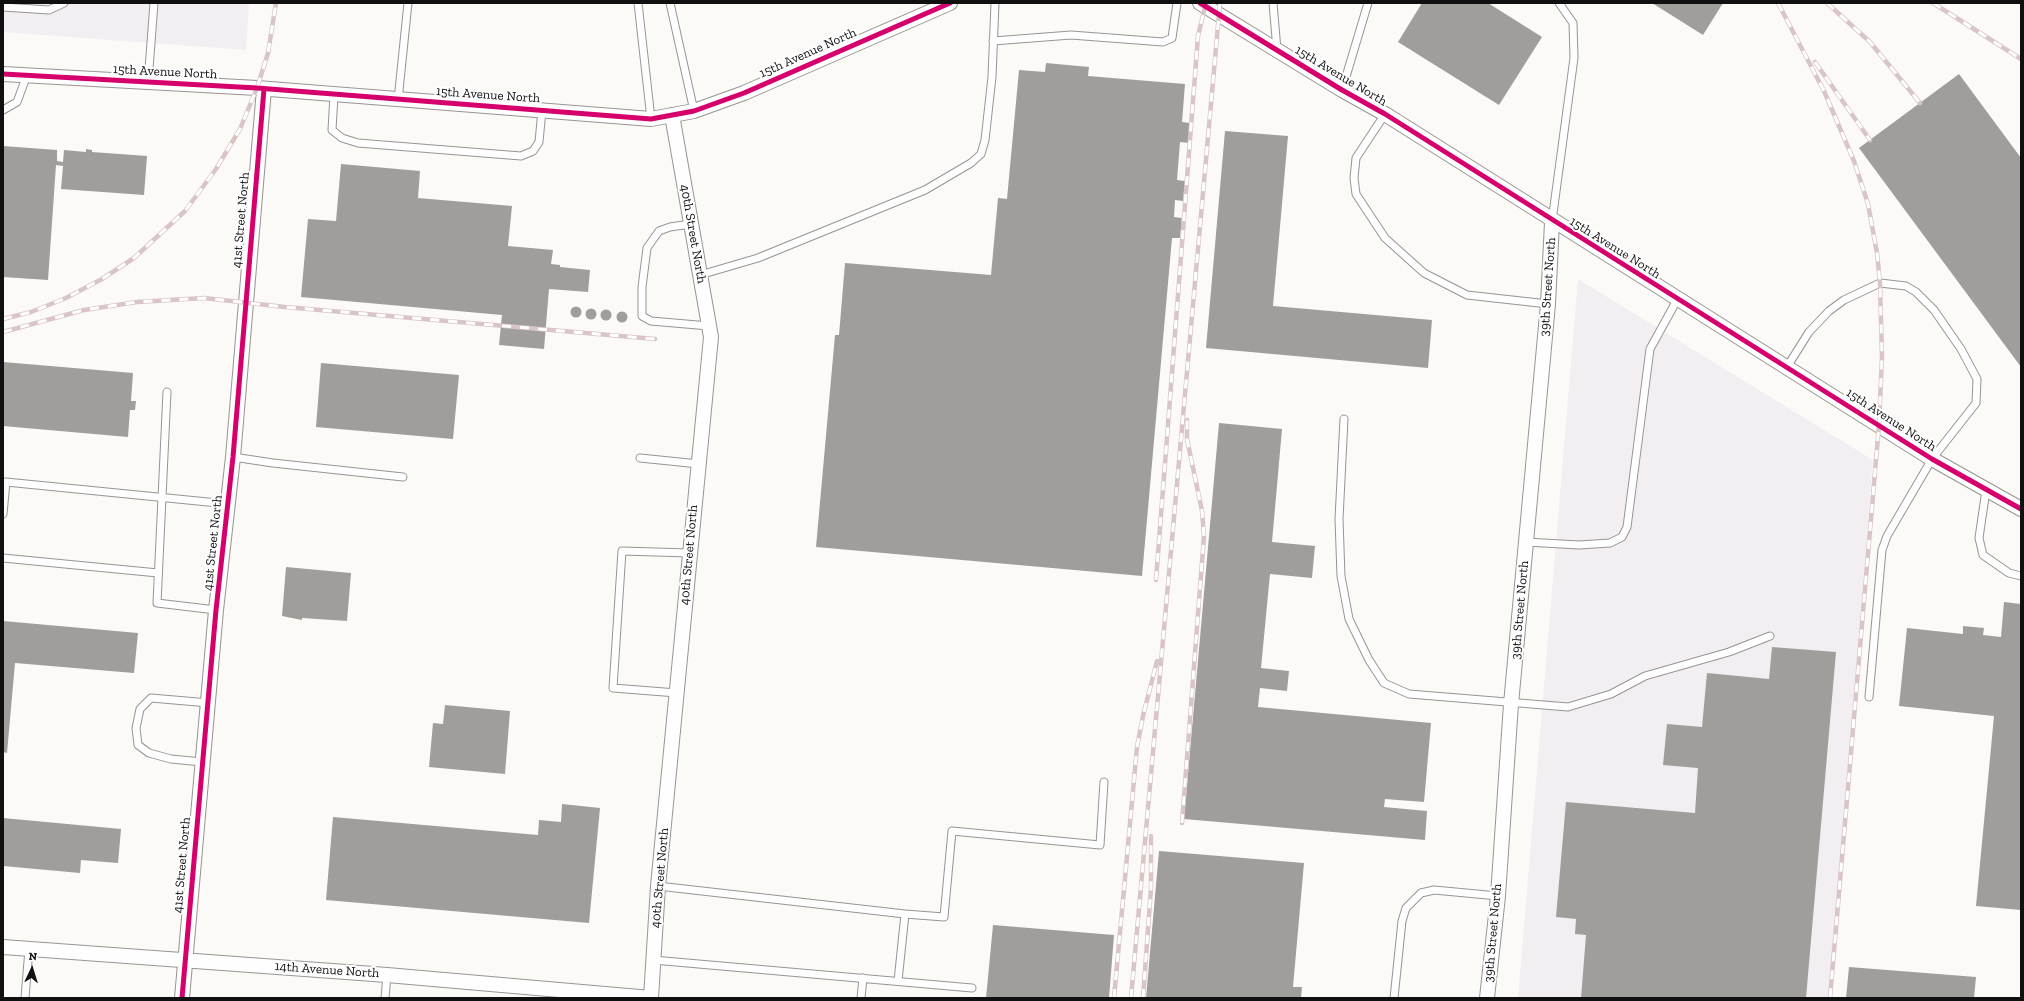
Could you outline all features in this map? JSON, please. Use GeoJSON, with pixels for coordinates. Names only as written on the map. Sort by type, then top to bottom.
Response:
{"type":"FeatureCollection","features":[{"type":"Feature","properties":{"kind":"street","name":"15th Avenue North"},"geometry":{"type":"LineString","coordinates":[[3,74],[264,89],[398,100],[542,109],[651,119],[694,111],[744,93],[950,3]]}},
{"type":"Feature","properties":{"kind":"street","name":"15th Avenue North"},"geometry":{"type":"LineString","coordinates":[[1200,3],[1342,90],[1385,114],[1552,222],[1787,367],[1932,460],[2021,509]]}},
{"type":"Feature","properties":{"kind":"street","name":"41st Street North"},"geometry":{"type":"LineString","coordinates":[[182,998],[216,610],[233,457],[264,89]]}},
{"type":"Feature","properties":{"kind":"street","name":"40th Street North"},"geometry":{"type":"LineString","coordinates":[[651,998],[658,886],[711,337],[672,115]]}},
{"type":"Feature","properties":{"kind":"street","name":"39th Street North"},"geometry":{"type":"LineString","coordinates":[[1487,998],[1498,896],[1511,704],[1548,304],[1552,222]]}},
{"type":"Feature","properties":{"kind":"street","name":"14th Avenue North"},"geometry":{"type":"LineString","coordinates":[[3,947],[387,975],[651,998]]}},
{"type":"Feature","properties":{"kind":"lane"},"geometry":{"type":"LineString","coordinates":[[3,7],[49,10],[57,8],[64,3]]}},
{"type":"Feature","properties":{"kind":"lane"},"geometry":{"type":"LineString","coordinates":[[148,82],[154,3]]}},
{"type":"Feature","properties":{"kind":"lane"},"geometry":{"type":"LineString","coordinates":[[398,100],[408,3]]}},
{"type":"Feature","properties":{"kind":"lane"},"geometry":{"type":"LineString","coordinates":[[638,3],[651,119]]}},
{"type":"Feature","properties":{"kind":"lane"},"geometry":{"type":"LineString","coordinates":[[670,3],[694,111]]}},
{"type":"Feature","properties":{"kind":"lane"},"geometry":{"type":"LineString","coordinates":[[700,276],[758,258],[925,190],[971,163],[980,154],[985,140],[992,77],[995,3]]}},
{"type":"Feature","properties":{"kind":"lane"},"geometry":{"type":"LineString","coordinates":[[993,41],[1071,35],[1163,42],[1172,38],[1178,3]]}},
{"type":"Feature","properties":{"kind":"lane"},"geometry":{"type":"LineString","coordinates":[[1273,3],[1277,50]]}},
{"type":"Feature","properties":{"kind":"lane"},"geometry":{"type":"LineString","coordinates":[[1342,90],[1368,3]]}},
{"type":"Feature","properties":{"kind":"lane"},"geometry":{"type":"LineString","coordinates":[[1552,222],[1574,58],[1573,24],[1559,3]]}},
{"type":"Feature","properties":{"kind":"lane"},"geometry":{"type":"LineString","coordinates":[[3,110],[17,102],[27,75]]}},
{"type":"Feature","properties":{"kind":"lane"},"geometry":{"type":"LineString","coordinates":[[334,95],[332,130],[342,138],[358,143],[521,156],[533,151],[539,142],[542,109]]}},
{"type":"Feature","properties":{"kind":"lane"},"geometry":{"type":"LineString","coordinates":[[1385,114],[1356,158],[1354,178],[1356,194],[1385,238],[1424,273],[1467,295],[1548,304]]}},
{"type":"Feature","properties":{"kind":"lane"},"geometry":{"type":"LineString","coordinates":[[691,224],[670,227],[659,231],[647,248],[642,287],[642,316],[651,321],[709,326]]}},
{"type":"Feature","properties":{"kind":"lane"},"geometry":{"type":"LineString","coordinates":[[1787,367],[1809,332],[1829,311],[1844,300],[1880,283],[1906,286],[1916,292],[1934,310],[1961,349],[1977,379],[1976,403],[1932,460],[1887,536],[1882,550],[1869,697]]}},
{"type":"Feature","properties":{"kind":"lane"},"geometry":{"type":"LineString","coordinates":[[1526,542],[1579,545],[1610,543],[1622,537],[1627,527],[1650,348],[1677,300]]}},
{"type":"Feature","properties":{"kind":"lane"},"geometry":{"type":"LineString","coordinates":[[167,392],[157,603],[216,610]]}},
{"type":"Feature","properties":{"kind":"lane"},"geometry":{"type":"LineString","coordinates":[[1344,419],[1339,518],[1341,576],[1349,618],[1368,660],[1384,683],[1409,694],[1568,708],[1611,694],[1645,676],[1729,652],[1770,636]]}},
{"type":"Feature","properties":{"kind":"lane"},"geometry":{"type":"LineString","coordinates":[[233,457],[273,463],[404,477]]}},
{"type":"Feature","properties":{"kind":"lane"},"geometry":{"type":"LineString","coordinates":[[640,458],[699,464]]}},
{"type":"Feature","properties":{"kind":"lane"},"geometry":{"type":"LineString","coordinates":[[3,514],[6,482],[228,504]]}},
{"type":"Feature","properties":{"kind":"lane"},"geometry":{"type":"LineString","coordinates":[[1986,490],[1979,538],[1983,556],[2009,573],[2021,576]]}},
{"type":"Feature","properties":{"kind":"lane"},"geometry":{"type":"LineString","coordinates":[[677,693],[613,688],[622,551],[689,553]]}},
{"type":"Feature","properties":{"kind":"lane"},"geometry":{"type":"LineString","coordinates":[[3,558],[158,573]]}},
{"type":"Feature","properties":{"kind":"lane"},"geometry":{"type":"LineString","coordinates":[[202,762],[171,759],[149,753],[138,745],[136,728],[140,709],[151,698],[209,703]]}},
{"type":"Feature","properties":{"kind":"lane"},"geometry":{"type":"LineString","coordinates":[[658,886],[905,914],[944,917],[952,831],[1100,845],[1104,782]]}},
{"type":"Feature","properties":{"kind":"lane"},"geometry":{"type":"LineString","coordinates":[[1394,998],[1402,921],[1406,908],[1421,893],[1434,890],[1498,896]]}},
{"type":"Feature","properties":{"kind":"lane"},"geometry":{"type":"LineString","coordinates":[[898,982],[905,914]]}},
{"type":"Feature","properties":{"kind":"lane"},"geometry":{"type":"LineString","coordinates":[[25,998],[29,949]]}},
{"type":"Feature","properties":{"kind":"lane"},"geometry":{"type":"LineString","coordinates":[[653,960],[972,988]]}},
{"type":"Feature","properties":{"kind":"lane"},"geometry":{"type":"LineString","coordinates":[[384,998],[387,975]]}},
{"type":"Feature","properties":{"kind":"lane"},"geometry":{"type":"LineString","coordinates":[[861,998],[863,978]]}},
{"type":"Feature","properties":{"kind":"shaded area"},"geometry":{"type":"Polygon","coordinates":[[[3,3],[249,3],[246,50],[3,32],[3,3]]]}},
{"type":"Feature","properties":{"kind":"shaded area"},"geometry":{"type":"Polygon","coordinates":[[[1578,279],[1873,460],[1829,998],[1518,998],[1578,279]]]}},
{"type":"Feature","properties":{"kind":"building"},"geometry":{"type":"Polygon","coordinates":[[[1422,3],[1488,3],[1542,37],[1499,105],[1398,42],[1422,3]]]}},
{"type":"Feature","properties":{"kind":"building"},"geometry":{"type":"Polygon","coordinates":[[[1652,3],[1723,3],[1703,35],[1652,3]]]}},
{"type":"Feature","properties":{"kind":"building"},"geometry":{"type":"Polygon","coordinates":[[[1046,63],[1089,67],[1088,76],[1185,84],[1182,122],[1190,123],[1189,143],[1180,142],[1177,180],[1185,181],[1183,201],[1175,200],[1174,217],[1182,218],[1180,238],[1172,238],[1142,576],[816,547],[835,335],[839,335],[845,263],[991,275],[998,198],[1007,199],[1019,70],[1045,72],[1046,63]]]}},
{"type":"Feature","properties":{"kind":"building"},"geometry":{"type":"Polygon","coordinates":[[[1959,74],[2021,158],[2021,367],[1859,148],[1959,74]]]}},
{"type":"Feature","properties":{"kind":"building"},"geometry":{"type":"Polygon","coordinates":[[[1225,131],[1288,136],[1273,306],[1432,320],[1428,368],[1206,348],[1225,131]]]}},
{"type":"Feature","properties":{"kind":"building"},"geometry":{"type":"Polygon","coordinates":[[[3,146],[57,150],[57,161],[63,162],[64,150],[86,152],[86,149],[92,150],[92,152],[147,156],[144,195],[61,189],[63,166],[56,165],[48,280],[3,277],[3,146]]]}},
{"type":"Feature","properties":{"kind":"building"},"geometry":{"type":"Polygon","coordinates":[[[341,164],[420,171],[418,198],[512,206],[508,246],[553,250],[551,264],[560,265],[560,267],[590,270],[588,292],[549,289],[544,349],[499,345],[502,315],[301,297],[308,219],[336,221],[341,164]]]}},
{"type":"Feature","properties":{"kind":"building"},"geometry":{"type":"Polygon","coordinates":[[[576,306],[580,308],[582,312],[580,316],[576,318],[572,316],[570,312],[572,308],[576,306]]]}},
{"type":"Feature","properties":{"kind":"building"},"geometry":{"type":"Polygon","coordinates":[[[591,308],[595,310],[597,314],[595,318],[591,320],[587,318],[585,314],[587,310],[591,308]]]}},
{"type":"Feature","properties":{"kind":"building"},"geometry":{"type":"Polygon","coordinates":[[[606,309],[610,311],[612,315],[610,319],[606,321],[602,319],[600,315],[602,311],[606,309]]]}},
{"type":"Feature","properties":{"kind":"building"},"geometry":{"type":"Polygon","coordinates":[[[622,311],[626,313],[628,317],[626,321],[622,323],[618,321],[616,317],[618,313],[622,311]]]}},
{"type":"Feature","properties":{"kind":"building"},"geometry":{"type":"Polygon","coordinates":[[[3,362],[133,373],[131,401],[136,401],[135,410],[130,410],[128,437],[3,426],[3,362]]]}},
{"type":"Feature","properties":{"kind":"building"},"geometry":{"type":"Polygon","coordinates":[[[321,363],[459,375],[453,439],[316,427],[321,363]]]}},
{"type":"Feature","properties":{"kind":"building"},"geometry":{"type":"Polygon","coordinates":[[[1219,423],[1282,429],[1272,542],[1315,546],[1312,578],[1270,574],[1261,668],[1289,671],[1287,691],[1260,688],[1258,707],[1431,723],[1424,802],[1385,799],[1384,807],[1427,811],[1425,840],[1184,819],[1219,423]]]}},
{"type":"Feature","properties":{"kind":"building"},"geometry":{"type":"Polygon","coordinates":[[[286,567],[351,573],[347,621],[302,618],[302,620],[282,616],[286,567]]]}},
{"type":"Feature","properties":{"kind":"building"},"geometry":{"type":"Polygon","coordinates":[[[2004,602],[2021,604],[2021,910],[1976,906],[1994,716],[1899,706],[1907,628],[1963,634],[1963,626],[1984,628],[1983,635],[2001,637],[2004,602]]]}},
{"type":"Feature","properties":{"kind":"building"},"geometry":{"type":"Polygon","coordinates":[[[3,621],[138,633],[134,673],[15,663],[7,753],[3,752],[3,621]]]}},
{"type":"Feature","properties":{"kind":"building"},"geometry":{"type":"Polygon","coordinates":[[[1772,647],[1836,652],[1806,998],[1581,998],[1586,935],[1575,934],[1576,919],[1556,917],[1566,802],[1695,813],[1698,768],[1663,765],[1667,724],[1702,727],[1707,673],[1769,679],[1772,647]]]}},
{"type":"Feature","properties":{"kind":"building"},"geometry":{"type":"Polygon","coordinates":[[[445,705],[510,711],[505,774],[429,767],[433,723],[443,724],[445,705]]]}},
{"type":"Feature","properties":{"kind":"building"},"geometry":{"type":"Polygon","coordinates":[[[562,804],[600,808],[589,923],[326,900],[333,817],[538,835],[539,820],[561,822],[562,804]]]}},
{"type":"Feature","properties":{"kind":"building"},"geometry":{"type":"Polygon","coordinates":[[[3,818],[121,829],[118,863],[81,860],[80,873],[3,866],[3,818]]]}},
{"type":"Feature","properties":{"kind":"building"},"geometry":{"type":"Polygon","coordinates":[[[1159,851],[1304,863],[1293,987],[1302,987],[1301,998],[1146,998],[1159,851]]]}},
{"type":"Feature","properties":{"kind":"building"},"geometry":{"type":"Polygon","coordinates":[[[993,925],[1114,935],[1109,998],[986,998],[993,925]]]}},
{"type":"Feature","properties":{"kind":"building"},"geometry":{"type":"Polygon","coordinates":[[[1849,967],[1976,977],[1974,998],[1846,998],[1849,967]]]}},
{"type":"Feature","properties":{"kind":"railway"},"geometry":{"type":"LineString","coordinates":[[3,319],[31,312],[66,298],[102,279],[134,258],[185,211],[216,169],[240,129],[257,88],[268,53],[276,3]]}},
{"type":"Feature","properties":{"kind":"railway"},"geometry":{"type":"LineString","coordinates":[[1156,580],[1198,36],[1206,3]]}},
{"type":"Feature","properties":{"kind":"railway"},"geometry":{"type":"LineString","coordinates":[[1131,998],[1220,3]]}},
{"type":"Feature","properties":{"kind":"railway"},"geometry":{"type":"LineString","coordinates":[[1778,3],[1824,91],[1854,161],[1868,204],[1877,253],[1880,283],[1882,357],[1879,425],[1830,998]]}},
{"type":"Feature","properties":{"kind":"railway"},"geometry":{"type":"LineString","coordinates":[[1827,3],[1870,42],[1920,103]]}},
{"type":"Feature","properties":{"kind":"railway"},"geometry":{"type":"LineString","coordinates":[[1933,3],[2021,59]]}},
{"type":"Feature","properties":{"kind":"railway"},"geometry":{"type":"LineString","coordinates":[[1815,62],[1870,140]]}},
{"type":"Feature","properties":{"kind":"railway"},"geometry":{"type":"LineString","coordinates":[[3,332],[84,310],[137,302],[204,298],[285,307],[655,339]]}},
{"type":"Feature","properties":{"kind":"railway"},"geometry":{"type":"LineString","coordinates":[[1182,823],[1204,536],[1202,511],[1187,439],[1187,420]]}},
{"type":"Feature","properties":{"kind":"railway"},"geometry":{"type":"LineString","coordinates":[[1114,998],[1137,747],[1157,661]]}},
{"type":"Feature","properties":{"kind":"railway"},"geometry":{"type":"LineString","coordinates":[[1143,998],[1151,888],[1151,836]]}},
{"type":"Feature","properties":{"kind":"cycle path"},"geometry":{"type":"LineString","coordinates":[[3,74],[257,88],[651,119],[694,111],[744,93],[950,3]]}},
{"type":"Feature","properties":{"kind":"cycle path"},"geometry":{"type":"LineString","coordinates":[[1200,3],[1342,90],[1385,114],[1932,459],[2021,509]]}},
{"type":"Feature","properties":{"kind":"cycle path"},"geometry":{"type":"LineString","coordinates":[[182,998],[216,610],[233,457],[264,89]]}}]}
